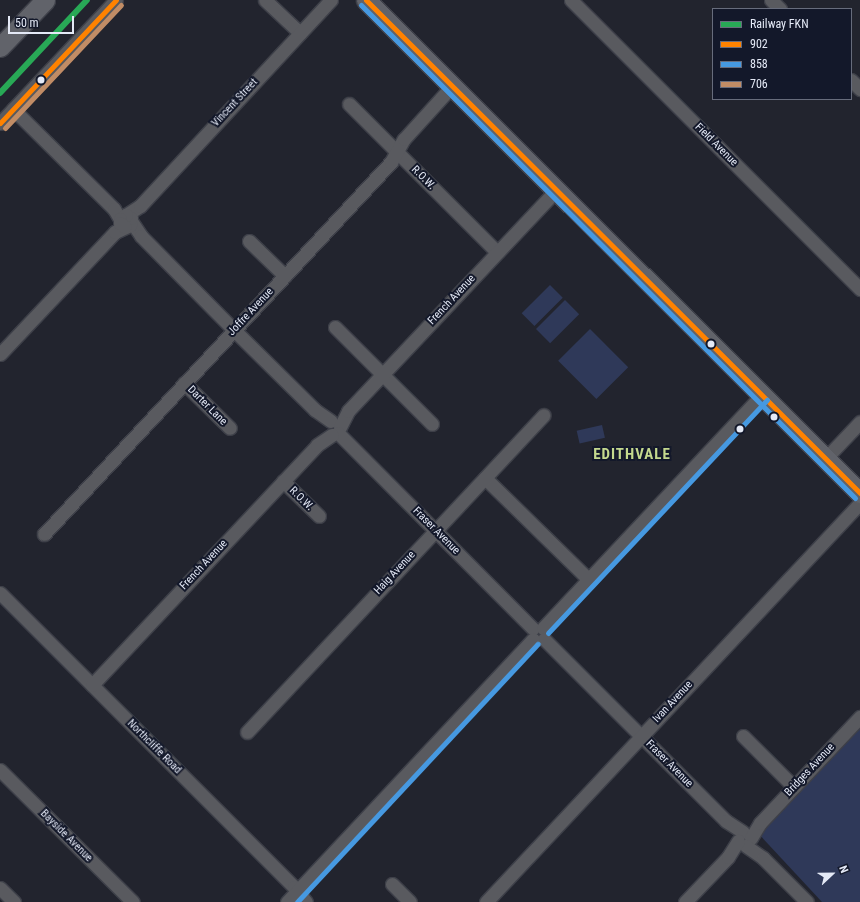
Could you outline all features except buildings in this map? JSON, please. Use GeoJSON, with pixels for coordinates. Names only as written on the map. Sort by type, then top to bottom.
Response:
{"type":"FeatureCollection","features":[{"type":"Feature","properties":{"kind":"highway"},"geometry":{"type":"LineString","coordinates":[[0,47],[45,0]]}},
{"type":"Feature","properties":{"kind":"highway"},"geometry":{"type":"LineString","coordinates":[[368,1],[860,494]]}},
{"type":"Feature","properties":{"kind":"street"},"geometry":{"type":"LineString","coordinates":[[0,123],[116,0]]}},
{"type":"Feature","properties":{"kind":"street"},"geometry":{"type":"LineString","coordinates":[[265,0],[300,33]]}},
{"type":"Feature","properties":{"kind":"street","name":"Vincent Street"},"geometry":{"type":"LineString","coordinates":[[0,354],[331,0]]}},
{"type":"Feature","properties":{"kind":"street","name":"Field Avenue"},"geometry":{"type":"LineString","coordinates":[[571,0],[860,289]]}},
{"type":"Feature","properties":{"kind":"street"},"geometry":{"type":"LineString","coordinates":[[771,0],[779,8]]}},
{"type":"Feature","properties":{"kind":"street"},"geometry":{"type":"LineString","coordinates":[[852,81],[860,89]]}},
{"type":"Feature","properties":{"kind":"street","name":"Joffre Avenue"},"geometry":{"type":"LineString","coordinates":[[44,534],[389,164],[405,137],[452,86]]}},
{"type":"Feature","properties":{"kind":"street","name":"R.O.W."},"geometry":{"type":"LineString","coordinates":[[349,104],[497,252]]}},
{"type":"Feature","properties":{"kind":"street","name":"Fraser Avenue"},"geometry":{"type":"LineString","coordinates":[[13,109],[123,221],[141,236],[806,902]]}},
{"type":"Feature","properties":{"kind":"street","name":"French Avenue"},"geometry":{"type":"LineString","coordinates":[[92,685],[317,445],[318,440],[332,427],[344,412],[348,411],[556,190]]}},
{"type":"Feature","properties":{"kind":"street"},"geometry":{"type":"LineString","coordinates":[[249,241],[285,276]]}},
{"type":"Feature","properties":{"kind":"street"},"geometry":{"type":"LineString","coordinates":[[335,327],[432,424]]}},
{"type":"Feature","properties":{"kind":"street","name":"Darter Lane"},"geometry":{"type":"LineString","coordinates":[[184,383],[230,428]]}},
{"type":"Feature","properties":{"kind":"street"},"geometry":{"type":"LineString","coordinates":[[287,902],[710,448],[762,395]]}},
{"type":"Feature","properties":{"kind":"street","name":"Haig Avenue"},"geometry":{"type":"LineString","coordinates":[[247,732],[544,415]]}},
{"type":"Feature","properties":{"kind":"street"},"geometry":{"type":"LineString","coordinates":[[825,459],[860,422]]}},
{"type":"Feature","properties":{"kind":"street"},"geometry":{"type":"LineString","coordinates":[[485,478],[588,580]]}},
{"type":"Feature","properties":{"kind":"street","name":"R.O.W."},"geometry":{"type":"LineString","coordinates":[[283,481],[319,516]]}},
{"type":"Feature","properties":{"kind":"street","name":"Ivan Avenue"},"geometry":{"type":"LineString","coordinates":[[486,902],[860,502]]}},
{"type":"Feature","properties":{"kind":"street","name":"Northcliffe Road"},"geometry":{"type":"LineString","coordinates":[[0,593],[297,891],[306,902]]}},
{"type":"Feature","properties":{"kind":"street","name":"Bridges Avenue"},"geometry":{"type":"LineString","coordinates":[[685,902],[860,716]]}},
{"type":"Feature","properties":{"kind":"street"},"geometry":{"type":"LineString","coordinates":[[743,736],[794,787]]}},
{"type":"Feature","properties":{"kind":"street","name":"Bayside Avenue"},"geometry":{"type":"LineString","coordinates":[[0,770],[133,902]]}},
{"type":"Feature","properties":{"kind":"street"},"geometry":{"type":"LineString","coordinates":[[392,884],[410,902]]}},
{"type":"Feature","properties":{"kind":"street"},"geometry":{"type":"LineString","coordinates":[[0,888],[14,902]]}},
{"type":"Feature","properties":{"kind":"shaded area"},"geometry":{"type":"Polygon","coordinates":[[[550,285],[563,298],[534,326],[522,313],[550,285]]]}},
{"type":"Feature","properties":{"kind":"shaded area"},"geometry":{"type":"Polygon","coordinates":[[[565,300],[579,314],[550,343],[536,329],[565,300]]]}},
{"type":"Feature","properties":{"kind":"shaded area"},"geometry":{"type":"Polygon","coordinates":[[[590,329],[628,367],[596,399],[558,361],[590,329]]]}},
{"type":"Feature","properties":{"kind":"shaded area"},"geometry":{"type":"Polygon","coordinates":[[[602,425],[605,438],[580,444],[577,431],[602,425]]]}},
{"type":"Feature","properties":{"kind":"shaded area"},"geometry":{"type":"Polygon","coordinates":[[[860,726],[860,902],[822,902],[757,832],[860,726]]]}},
{"type":"Feature","properties":{"kind":"rail line","name":"FKN"},"geometry":{"type":"LineString","coordinates":[[0,93],[87,0]]}},
{"type":"Feature","properties":{"kind":"transit line","name":"902"},"geometry":{"type":"LineString","coordinates":[[0,123],[116,0]]}},
{"type":"Feature","properties":{"kind":"transit line","name":"902"},"geometry":{"type":"LineString","coordinates":[[366,0],[860,493]]}},
{"type":"Feature","properties":{"kind":"transit line","name":"706"},"geometry":{"type":"LineString","coordinates":[[5,128],[121,5]]}},
{"type":"Feature","properties":{"kind":"transit line","name":"858"},"geometry":{"type":"LineString","coordinates":[[361,5],[855,498]]}},
{"type":"Feature","properties":{"kind":"transit line","name":"858"},"geometry":{"type":"LineString","coordinates":[[548,633],[767,400]]}},
{"type":"Feature","properties":{"kind":"transit line","name":"858"},"geometry":{"type":"LineString","coordinates":[[297,902],[538,644]]}},
{"type":"Feature","properties":{"kind":"district","name":"EDITHVALE"},"geometry":{"type":"Point","coordinates":[632,455]}}]}
